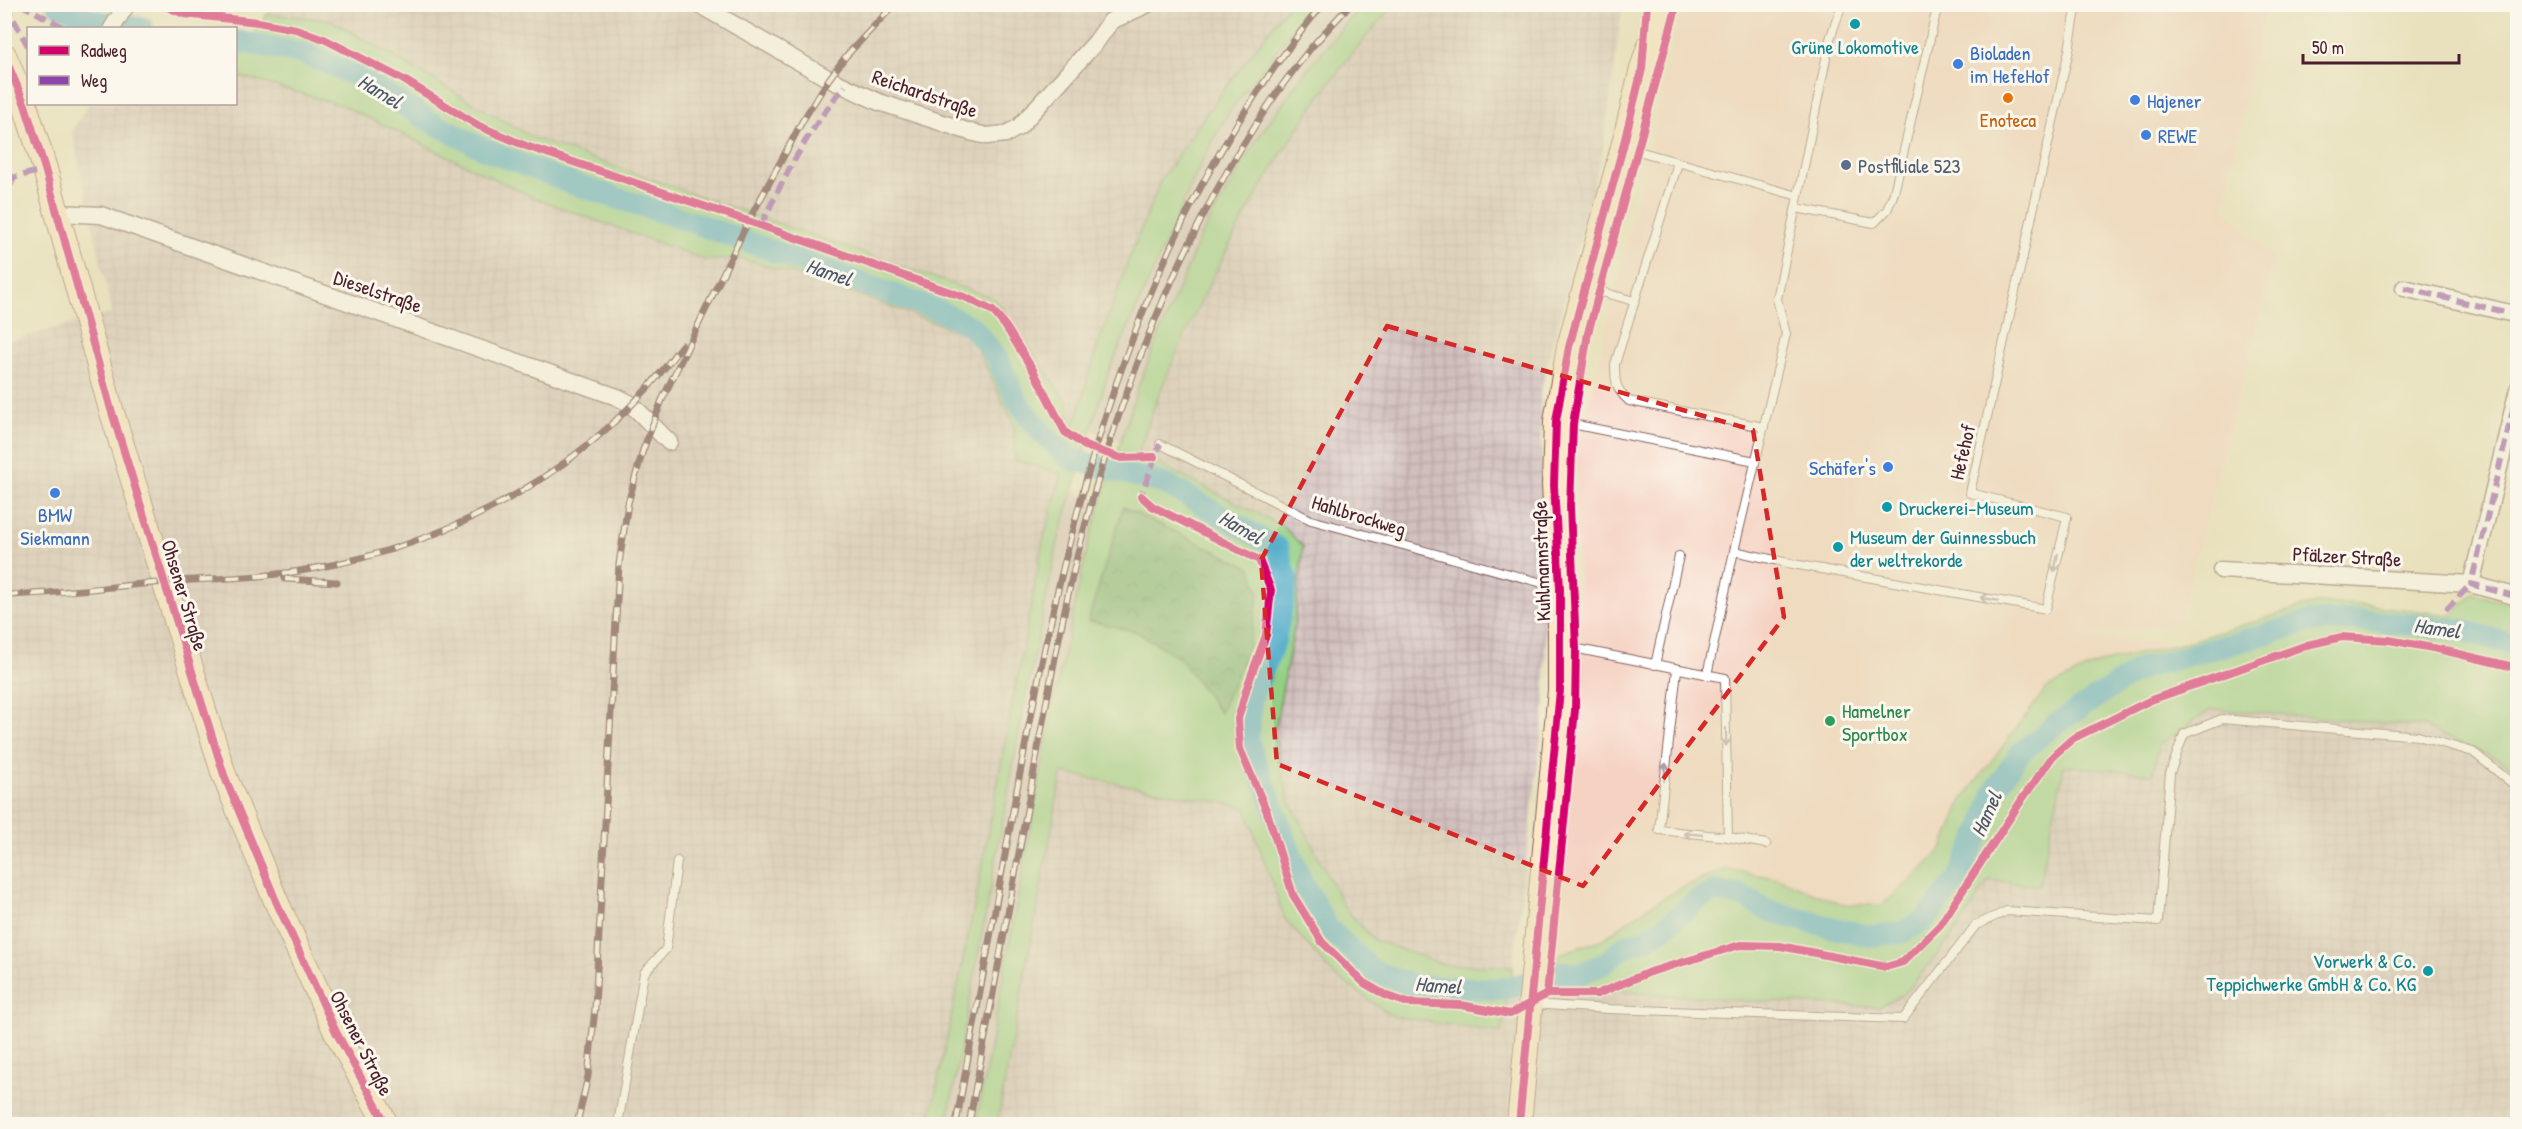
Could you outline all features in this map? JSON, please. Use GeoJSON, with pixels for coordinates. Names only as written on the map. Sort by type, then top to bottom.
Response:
{"type":"FeatureCollection","features":[{"type":"Feature","properties":{"kind":"main road","name":"Kuhlmannstraße"},"geometry":{"type":"LineString","coordinates":[[1642,69],[1647,4]]}},
{"type":"Feature","properties":{"kind":"main road","name":"Kuhlmannstraße"},"geometry":{"type":"LineString","coordinates":[[1519,1125],[1556,739],[1561,645],[1554,485],[1556,421],[1569,347],[1642,69],[1663,4]]}},
{"type":"Feature","properties":{"kind":"main road","name":"Ohsener Straße"},"geometry":{"type":"LineString","coordinates":[[4,55],[27,104]]}},
{"type":"Feature","properties":{"kind":"main road","name":"Ohsener Straße"},"geometry":{"type":"LineString","coordinates":[[27,105],[110,406],[224,775],[276,901],[332,1023],[386,1125]]}},
{"type":"Feature","properties":{"kind":"street","name":"Reichardstraße"},"geometry":{"type":"LineString","coordinates":[[698,4],[845,86],[879,102],[987,136],[1006,134],[1019,127],[1089,50],[1112,13],[1148,4]]}},
{"type":"Feature","properties":{"kind":"street"},"geometry":{"type":"LineString","coordinates":[[112,27],[123,6]]}},
{"type":"Feature","properties":{"kind":"street","name":"Dieselstraße"},"geometry":{"type":"LineString","coordinates":[[57,213],[101,215],[617,397],[631,404],[669,442]]}},
{"type":"Feature","properties":{"kind":"street"},"geometry":{"type":"LineString","coordinates":[[2404,288],[2517,315]]}},
{"type":"Feature","properties":{"kind":"street"},"geometry":{"type":"LineString","coordinates":[[2470,584],[2517,389]]}},
{"type":"Feature","properties":{"kind":"street","name":"Pfälzer Straße"},"geometry":{"type":"LineString","coordinates":[[2220,570],[2470,584],[2517,597]]}},
{"type":"Feature","properties":{"kind":"lane"},"geometry":{"type":"LineString","coordinates":[[1707,675],[1734,550],[1786,334],[1777,299],[1830,39],[1842,4]]}},
{"type":"Feature","properties":{"kind":"lane"},"geometry":{"type":"LineString","coordinates":[[1796,208],[1874,223],[1887,210],[1894,193],[1938,4]]}},
{"type":"Feature","properties":{"kind":"lane","name":"Hefehof"},"geometry":{"type":"LineString","coordinates":[[1734,550],[1793,564],[2046,609],[2067,517],[1970,493],[2069,50],[2077,4]]}},
{"type":"Feature","properties":{"kind":"lane"},"geometry":{"type":"LineString","coordinates":[[1623,147],[1798,196]]}},
{"type":"Feature","properties":{"kind":"lane"},"geometry":{"type":"LineString","coordinates":[[1678,163],[1615,364],[1615,384],[1618,392],[1629,400],[1764,427]]}},
{"type":"Feature","properties":{"kind":"lane"},"geometry":{"type":"LineString","coordinates":[[1586,287],[1634,301]]}},
{"type":"Feature","properties":{"kind":"lane"},"geometry":{"type":"LineString","coordinates":[[1556,421],[1755,461]]}},
{"type":"Feature","properties":{"kind":"lane","name":"Hahlbrockweg"},"geometry":{"type":"LineString","coordinates":[[1160,444],[1311,520],[1560,588]]}},
{"type":"Feature","properties":{"kind":"lane"},"geometry":{"type":"LineString","coordinates":[[1655,665],[1679,556]]}},
{"type":"Feature","properties":{"kind":"lane"},"geometry":{"type":"LineString","coordinates":[[1561,645],[1725,678],[1728,837]]}},
{"type":"Feature","properties":{"kind":"lane"},"geometry":{"type":"LineString","coordinates":[[1677,670],[1659,830],[1728,837],[1766,844]]}},
{"type":"Feature","properties":{"kind":"lane"},"geometry":{"type":"LineString","coordinates":[[1531,998],[1608,1010],[1903,1019],[1976,925],[2007,911],[2158,921],[2170,773],[2184,734],[2222,719],[2418,736],[2474,752],[2517,788]]}},
{"type":"Feature","properties":{"kind":"lane"},"geometry":{"type":"LineString","coordinates":[[618,1125],[644,973],[666,949],[677,861]]}},
{"type":"Feature","properties":{"kind":"highlighted area"},"geometry":{"type":"Polygon","coordinates":[[[1387,326],[1753,430],[1784,617],[1583,886],[1277,764],[1261,560],[1387,326]]]}},
{"type":"Feature","properties":{"kind":"shaded area"},"geometry":{"type":"Polygon","coordinates":[[[273,4],[1288,5],[1206,114],[1096,351],[1073,432],[995,299],[533,138],[331,20],[267,14],[273,4]]]}},
{"type":"Feature","properties":{"kind":"shaded area"},"geometry":{"type":"Polygon","coordinates":[[[1312,5],[1361,5],[1303,75],[1257,139],[1200,237],[1139,384],[1121,441],[1091,430],[1109,371],[1201,163],[1230,110],[1312,5]]]}},
{"type":"Feature","properties":{"kind":"shaded area"},"geometry":{"type":"Polygon","coordinates":[[[1394,5],[1623,5],[1603,149],[1540,392],[1546,623],[1545,704],[1513,966],[1445,965],[1374,940],[1344,907],[1288,797],[1274,734],[1294,629],[1303,546],[1138,454],[1147,423],[1227,248],[1278,158],[1322,92],[1366,35],[1394,5]]]}},
{"type":"Feature","properties":{"kind":"shaded area"},"geometry":{"type":"Polygon","coordinates":[[[1682,5],[2265,5],[2224,208],[2274,258],[2178,624],[2079,636],[2180,644],[2096,664],[1962,800],[1943,848],[1917,875],[1882,905],[1840,904],[1780,879],[1683,887],[1645,909],[1603,939],[1555,955],[1580,685],[1576,457],[1682,5]]]}},
{"type":"Feature","properties":{"kind":"shaded area"},"geometry":{"type":"Polygon","coordinates":[[[237,75],[344,106],[535,199],[706,259],[742,259],[823,282],[964,333],[975,344],[1014,425],[1015,460],[1062,474],[1043,540],[977,893],[929,1124],[5,1124],[5,342],[112,313],[72,131],[87,105],[237,105],[237,75]]]}},
{"type":"Feature","properties":{"kind":"shaded area"},"geometry":{"type":"Polygon","coordinates":[[[1073,491],[1102,500],[1088,544],[1053,705],[976,1124],[947,1124],[1025,701],[1059,537],[1073,491]]]}},
{"type":"Feature","properties":{"kind":"shaded area"},"geometry":{"type":"Polygon","coordinates":[[[2212,709],[2421,726],[2505,762],[2517,776],[2517,1124],[997,1124],[1062,773],[1245,807],[1271,885],[1501,1033],[1507,999],[1555,987],[1767,1002],[1879,1006],[1904,994],[1959,927],[1989,880],[2039,886],[2063,766],[2153,774],[2159,745],[2212,709]]]}},
{"type":"Feature","properties":{"kind":"green space"},"geometry":{"type":"Polygon","coordinates":[[[1288,5],[1312,5],[1230,110],[1201,163],[1109,371],[1059,537],[1025,701],[947,1124],[929,1124],[977,893],[1043,540],[1062,474],[1015,460],[1014,425],[975,344],[963,333],[823,282],[742,259],[706,260],[534,198],[344,106],[237,75],[237,59],[267,14],[331,20],[533,138],[995,299],[1067,402],[1073,430],[1096,351],[1128,261],[1162,178],[1206,114],[1288,5]]]}},
{"type":"Feature","properties":{"kind":"green space"},"geometry":{"type":"Polygon","coordinates":[[[1361,5],[1394,5],[1364,39],[1309,112],[1260,189],[1217,269],[1181,345],[1157,399],[1138,454],[1281,525],[1303,546],[1294,629],[1274,734],[1288,797],[1344,907],[1374,940],[1445,965],[1513,966],[1501,1033],[1392,1016],[1333,974],[1285,919],[1245,807],[1062,773],[997,1124],[976,1124],[1053,705],[1088,544],[1139,384],[1200,237],[1257,139],[1303,75],[1361,5]],[[1123,507],[1089,621],[1138,632],[1181,659],[1220,712],[1251,568],[1123,507]]]}},
{"type":"Feature","properties":{"kind":"green space"},"geometry":{"type":"Polygon","coordinates":[[[1123,507],[1251,568],[1259,593],[1248,649],[1220,713],[1181,659],[1138,632],[1088,621],[1123,507]]]}},
{"type":"Feature","properties":{"kind":"green space"},"geometry":{"type":"Polygon","coordinates":[[[2473,594],[2517,604],[2517,711],[2512,710],[2517,727],[2517,776],[2505,762],[2421,726],[2212,709],[2159,745],[2153,774],[2064,766],[2039,886],[1989,880],[1959,927],[1904,994],[1879,1007],[1767,1002],[1555,987],[1559,954],[1603,939],[1645,909],[1683,887],[1727,869],[1780,879],[1840,904],[1882,905],[1917,875],[1943,848],[1962,800],[2046,689],[2096,664],[2180,644],[2316,603],[2367,605],[2452,615],[2473,594]]]}},
{"type":"Feature","properties":{"kind":"waterway","name":"Hamel"},"geometry":{"type":"LineString","coordinates":[[57,4],[92,20],[137,27]]}},
{"type":"Feature","properties":{"kind":"waterway","name":"Hamel"},"geometry":{"type":"LineString","coordinates":[[237,41],[302,53],[354,75],[435,124],[484,149],[567,182],[689,221],[940,311],[972,327],[996,356],[1017,401],[1042,433],[1070,459],[1166,484],[1278,548],[1287,580],[1275,640],[1251,700],[1248,742],[1300,877],[1328,928],[1372,970],[1414,986],[1504,989],[1561,972],[1580,974],[1604,964],[1625,946],[1645,939],[1664,928],[1697,900],[1715,891],[1742,896],[1769,911],[1841,930],[1871,936],[1901,933],[1925,920],[1957,880],[1982,828],[1994,792],[2019,754],[2056,724],[2140,669],[2309,622],[2358,620],[2429,626],[2462,630],[2518,646]]}},
{"type":"Feature","properties":{"kind":"railway"},"geometry":{"type":"LineString","coordinates":[[577,1124],[588,1076],[595,1008],[619,564],[628,503],[643,450],[662,400],[746,226],[803,120],[846,56],[895,4]]}},
{"type":"Feature","properties":{"kind":"railway"},"geometry":{"type":"LineString","coordinates":[[956,1124],[1036,693],[1085,483],[1117,381],[1156,281],[1202,185],[1257,92],[1323,4]]}},
{"type":"Feature","properties":{"kind":"railway"},"geometry":{"type":"LineString","coordinates":[[969,1124],[1060,631],[1073,573],[1112,437],[1136,367],[1164,298],[1230,166],[1269,105],[1310,49],[1351,4]]}},
{"type":"Feature","properties":{"kind":"railway"},"geometry":{"type":"LineString","coordinates":[[4,595],[66,592],[293,572],[365,557],[418,540],[469,519],[518,493],[565,463],[608,428],[647,389],[682,345]]}},
{"type":"Feature","properties":{"kind":"railway"},"geometry":{"type":"LineString","coordinates":[[285,579],[337,582]]}},
{"type":"Feature","properties":{"kind":"marked path"},"geometry":{"type":"LineString","coordinates":[[5,4],[27,44]]}},
{"type":"Feature","properties":{"kind":"marked path"},"geometry":{"type":"LineString","coordinates":[[20,4],[63,27]]}},
{"type":"Feature","properties":{"kind":"marked path"},"geometry":{"type":"LineString","coordinates":[[761,225],[809,136],[845,86]]}},
{"type":"Feature","properties":{"kind":"marked path"},"geometry":{"type":"LineString","coordinates":[[6,180],[45,169]]}},
{"type":"Feature","properties":{"kind":"marked path"},"geometry":{"type":"LineString","coordinates":[[2404,288],[2518,315]]}},
{"type":"Feature","properties":{"kind":"marked path"},"geometry":{"type":"LineString","coordinates":[[2518,389],[2471,584],[2518,597]]}},
{"type":"Feature","properties":{"kind":"marked path"},"geometry":{"type":"LineString","coordinates":[[1145,500],[1141,496],[1160,444]]}},
{"type":"Feature","properties":{"kind":"marked path"},"geometry":{"type":"LineString","coordinates":[[2446,610],[2471,584]]}},
{"type":"Feature","properties":{"kind":"marked path"},"geometry":{"type":"LineString","coordinates":[[2440,637],[2444,619]]}},
{"type":"Feature","properties":{"kind":"cycle path"},"geometry":{"type":"LineString","coordinates":[[161,4],[184,14],[258,22],[296,29],[324,39],[404,80],[479,126],[526,146],[967,298],[993,311],[1006,327],[1033,370],[1065,432],[1085,446],[1121,458],[1154,457]]}},
{"type":"Feature","properties":{"kind":"cycle path"},"geometry":{"type":"LineString","coordinates":[[1519,1124],[1560,690],[1560,588],[1554,485],[1556,421],[1569,347],[1642,69],[1647,4]]}},
{"type":"Feature","properties":{"kind":"cycle path"},"geometry":{"type":"LineString","coordinates":[[1547,994],[1575,710],[1576,648],[1570,506],[1573,424],[1588,333],[1677,4]]}},
{"type":"Feature","properties":{"kind":"cycle path"},"geometry":{"type":"LineString","coordinates":[[4,55],[25,105],[45,169],[110,406],[224,775],[276,901],[336,1032],[386,1124]]}},
{"type":"Feature","properties":{"kind":"cycle path"},"geometry":{"type":"LineString","coordinates":[[1141,496],[1152,506],[1259,560],[1271,590],[1266,635],[1238,719],[1240,749],[1267,812],[1293,895],[1322,942],[1364,983],[1387,996],[1408,1003],[1461,1005],[1510,1014],[1547,994],[1597,994],[1650,972],[1740,945],[1780,946],[1886,967],[1903,962],[1940,925],[2053,756],[2072,739],[2151,700],[2307,645],[2342,637],[2389,640],[2518,668]]}},
{"type":"Feature","properties":{"kind":"place","name":"Grüne Lokomotive"},"geometry":{"type":"Point","coordinates":[1855,24]}},
{"type":"Feature","properties":{"kind":"place","name":"Bioladen im HefeHof"},"geometry":{"type":"Point","coordinates":[1958,64]}},
{"type":"Feature","properties":{"kind":"place","name":"Enoteca"},"geometry":{"type":"Point","coordinates":[2008,98]}},
{"type":"Feature","properties":{"kind":"place","name":"Hajener"},"geometry":{"type":"Point","coordinates":[2135,100]}},
{"type":"Feature","properties":{"kind":"place","name":"REWE"},"geometry":{"type":"Point","coordinates":[2146,135]}},
{"type":"Feature","properties":{"kind":"place","name":"Postfiliale 523"},"geometry":{"type":"Point","coordinates":[1846,165]}},
{"type":"Feature","properties":{"kind":"place","name":"Schäfer's"},"geometry":{"type":"Point","coordinates":[1888,467]}},
{"type":"Feature","properties":{"kind":"place","name":"BMW Siekmann"},"geometry":{"type":"Point","coordinates":[55,493]}},
{"type":"Feature","properties":{"kind":"place","name":"Druckerei-Museum"},"geometry":{"type":"Point","coordinates":[1887,507]}},
{"type":"Feature","properties":{"kind":"place","name":"Museum der Guinnessbuch der weltrekorde"},"geometry":{"type":"Point","coordinates":[1838,547]}},
{"type":"Feature","properties":{"kind":"place","name":"Hamelner Sportbox"},"geometry":{"type":"Point","coordinates":[1830,721]}},
{"type":"Feature","properties":{"kind":"place","name":"Vorwerk & Co. Teppichwerke GmbH & Co. KG"},"geometry":{"type":"Point","coordinates":[2428,971]}}]}
